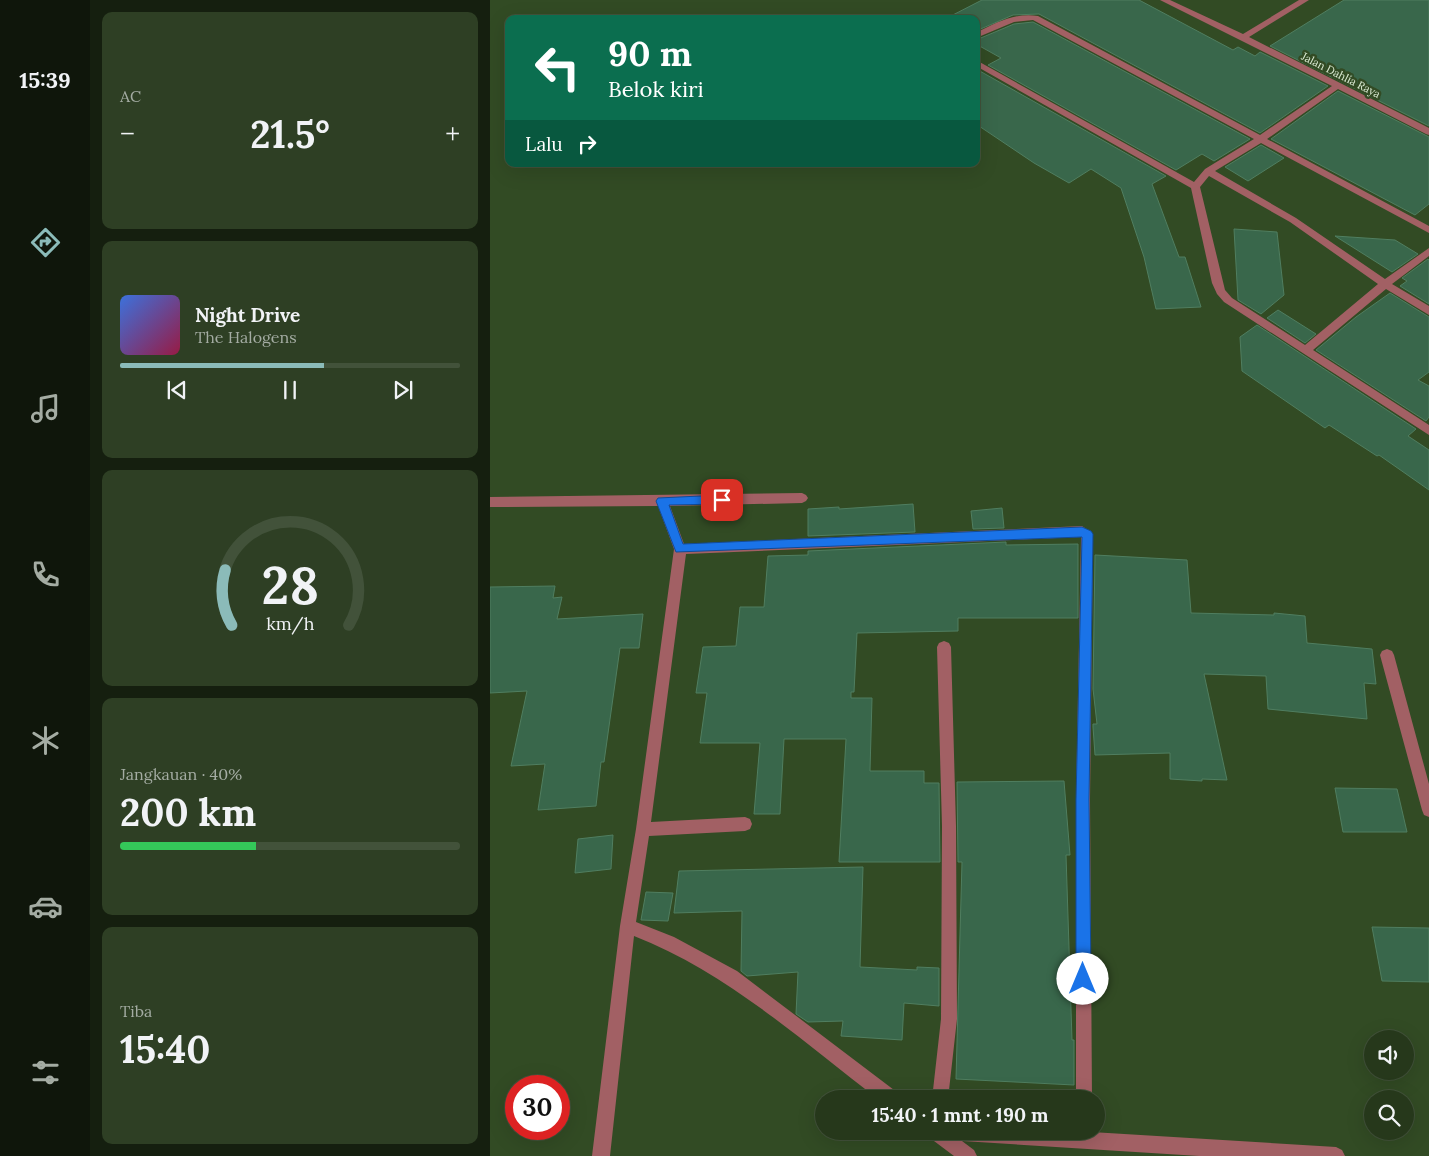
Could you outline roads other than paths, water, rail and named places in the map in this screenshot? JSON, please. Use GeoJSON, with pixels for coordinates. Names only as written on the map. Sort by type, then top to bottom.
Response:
{"type":"FeatureCollection","features":[{"type":"Feature","properties":{"kind":"street","name":"Jalan Dahlia Raya"},"geometry":{"type":"LineString","coordinates":[[1164,0],[1243,37],[1429,132]]}},
{"type":"Feature","properties":{"kind":"street"},"geometry":{"type":"LineString","coordinates":[[1243,37],[1305,0]]}},
{"type":"Feature","properties":{"kind":"street"},"geometry":{"type":"LineString","coordinates":[[980,34],[1009,20],[1025,17],[1036,18],[1429,230]]}},
{"type":"Feature","properties":{"kind":"street"},"geometry":{"type":"LineString","coordinates":[[980,64],[1195,188],[1217,283],[1221,292],[1228,300],[1429,431]]}},
{"type":"Feature","properties":{"kind":"street"},"geometry":{"type":"LineString","coordinates":[[1195,188],[1208,172],[1261,139],[1337,86]]}},
{"type":"Feature","properties":{"kind":"street"},"geometry":{"type":"LineString","coordinates":[[1208,172],[1293,220],[1385,284],[1429,311]]}},
{"type":"Feature","properties":{"kind":"street"},"geometry":{"type":"LineString","coordinates":[[1306,350],[1385,284],[1429,251]]}},
{"type":"Feature","properties":{"kind":"street"},"geometry":{"type":"LineString","coordinates":[[490,502],[802,498]]}},
{"type":"Feature","properties":{"kind":"street"},"geometry":{"type":"LineString","coordinates":[[601,1156],[628,926],[643,829],[680,549],[662,501]]}},
{"type":"Feature","properties":{"kind":"street"},"geometry":{"type":"LineString","coordinates":[[680,549],[1082,531],[1087,534],[1083,800],[1084,1090]]}},
{"type":"Feature","properties":{"kind":"street"},"geometry":{"type":"LineString","coordinates":[[941,1090],[949,1019],[949,817],[944,647]]}},
{"type":"Feature","properties":{"kind":"street"},"geometry":{"type":"LineString","coordinates":[[1387,655],[1429,810]]}},
{"type":"Feature","properties":{"kind":"street"},"geometry":{"type":"LineString","coordinates":[[643,829],[745,824]]}},
{"type":"Feature","properties":{"kind":"street"},"geometry":{"type":"LineString","coordinates":[[628,926],[669,942],[731,977],[880,1090]]}},
{"type":"Feature","properties":{"kind":"street"},"geometry":{"type":"LineString","coordinates":[[1105,1138],[1336,1156]]}},
{"type":"Feature","properties":{"kind":"street"},"geometry":{"type":"LineString","coordinates":[[946,1140],[968,1156]]}}]}
